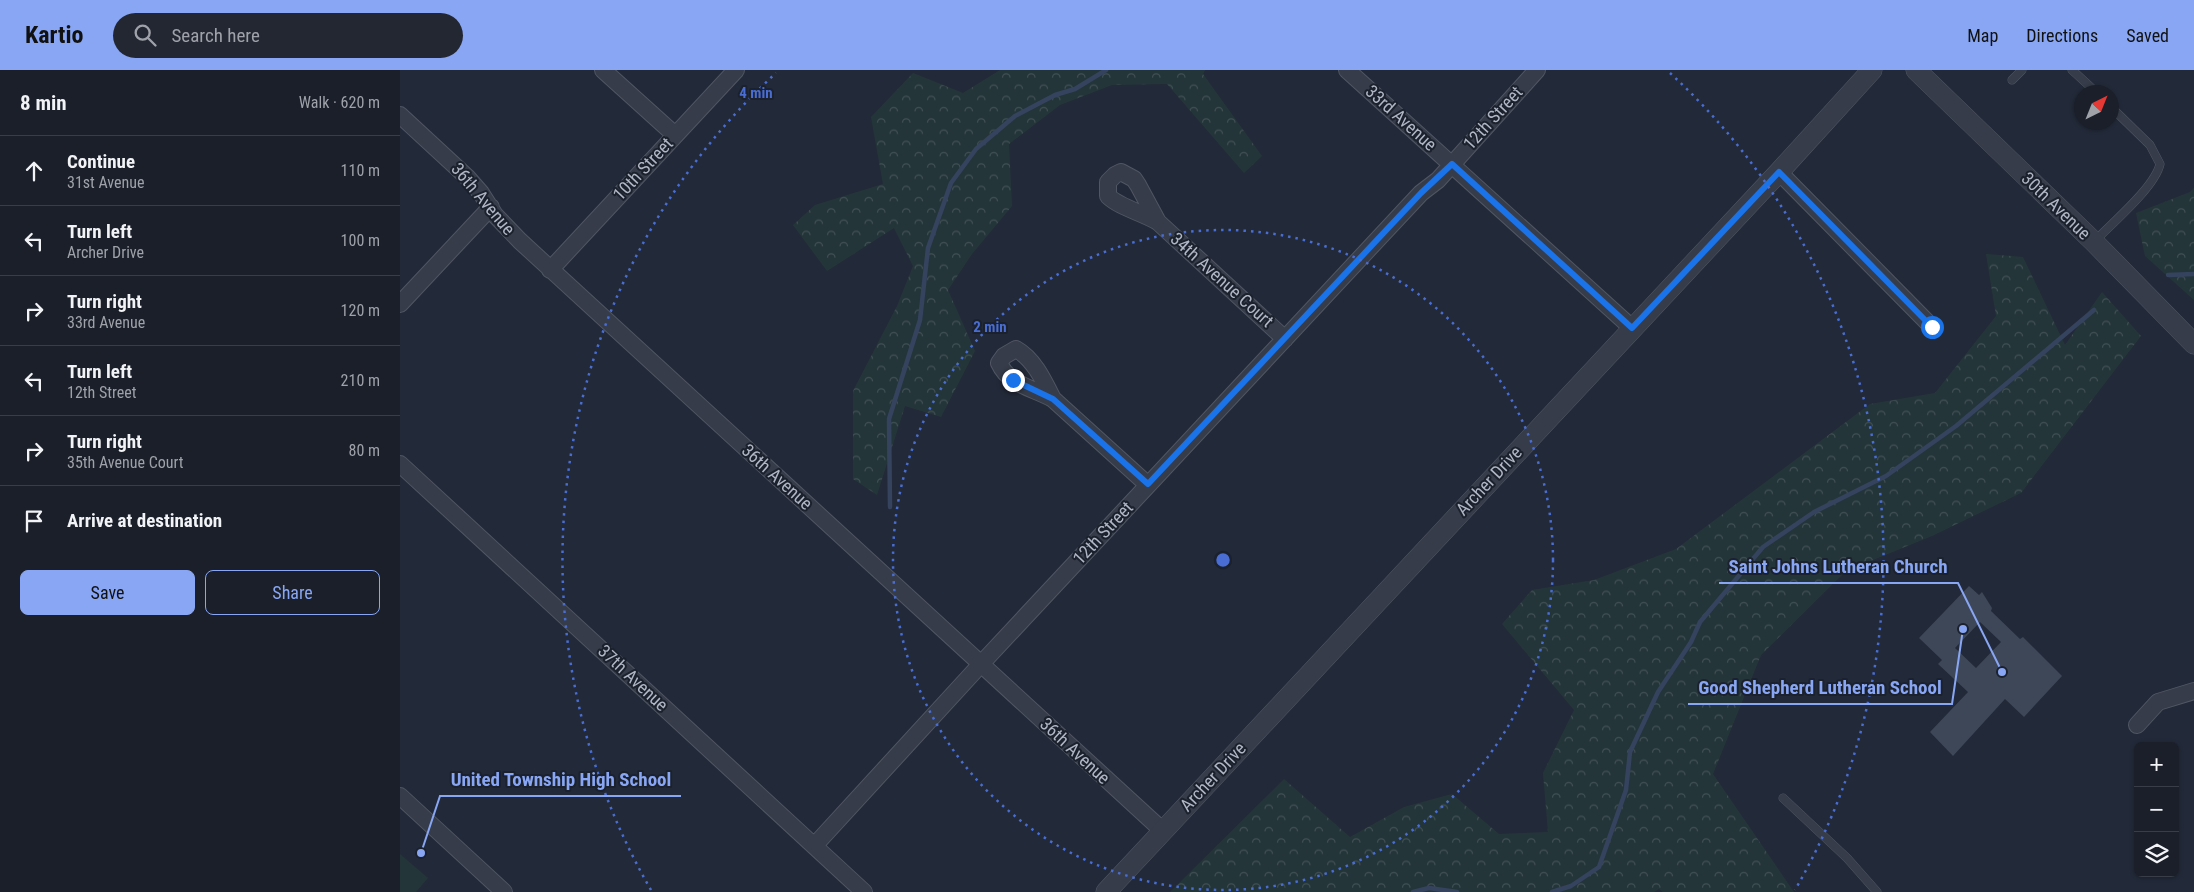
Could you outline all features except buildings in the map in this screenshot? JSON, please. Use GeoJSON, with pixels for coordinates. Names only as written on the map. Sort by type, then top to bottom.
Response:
{"type":"FeatureCollection","features":[{"type":"Feature","properties":{"kind":"street"},"geometry":{"type":"LineString","coordinates":[[603,70],[675,135]]}},
{"type":"Feature","properties":{"kind":"street","name":"10th Street"},"geometry":{"type":"LineString","coordinates":[[550,270],[736,70]]}},
{"type":"Feature","properties":{"kind":"street","name":"33rd Avenue"},"geometry":{"type":"LineString","coordinates":[[1348,70],[1632,328]]}},
{"type":"Feature","properties":{"kind":"street","name":"12th Street"},"geometry":{"type":"LineString","coordinates":[[815,845],[1148,484],[1421,193],[1452,164],[1537,70]]}},
{"type":"Feature","properties":{"kind":"street","name":"Archer Drive"},"geometry":{"type":"LineString","coordinates":[[1106,892],[1779,172],[1872,70]]}},
{"type":"Feature","properties":{"kind":"street","name":"30th Avenue"},"geometry":{"type":"LineString","coordinates":[[1916,70],[2094,242],[2194,344]]}},
{"type":"Feature","properties":{"kind":"street","name":"36th Avenue"},"geometry":{"type":"LineString","coordinates":[[400,115],[453,163],[491,207],[495,215],[550,270],[1162,831]]}},
{"type":"Feature","properties":{"kind":"street"},"geometry":{"type":"LineString","coordinates":[[1779,172],[1932,327]]}},
{"type":"Feature","properties":{"kind":"street"},"geometry":{"type":"LineString","coordinates":[[400,304],[491,207]]}},
{"type":"Feature","properties":{"kind":"street","name":"34th Avenue Court"},"geometry":{"type":"LineString","coordinates":[[1158,222],[1285,339]]}},
{"type":"Feature","properties":{"kind":"street"},"geometry":{"type":"LineString","coordinates":[[1053,399],[1148,484]]}},
{"type":"Feature","properties":{"kind":"street","name":"37th Avenue"},"geometry":{"type":"LineString","coordinates":[[400,464],[815,845],[858,890]]}},
{"type":"Feature","properties":{"kind":"street"},"geometry":{"type":"LineString","coordinates":[[2137,725],[2158,702],[2194,691]]}},
{"type":"Feature","properties":{"kind":"street"},"geometry":{"type":"LineString","coordinates":[[400,796],[504,892]]}},
{"type":"Feature","properties":{"kind":"lane"},"geometry":{"type":"LineString","coordinates":[[2012,80],[2022,70]]}},
{"type":"Feature","properties":{"kind":"lane"},"geometry":{"type":"LineString","coordinates":[[2072,70],[2088,85]]}},
{"type":"Feature","properties":{"kind":"lane"},"geometry":{"type":"LineString","coordinates":[[2094,242],[2146,188],[2156,176],[2160,164],[2150,145],[2119,115]]}},
{"type":"Feature","properties":{"kind":"lane"},"geometry":{"type":"LineString","coordinates":[[1782,798],[1847,858],[1877,892]]}},
{"type":"Feature","properties":{"kind":"green space"},"geometry":{"type":"Polygon","coordinates":[[[1000,70],[1205,70],[1203,74],[1262,156],[1244,173],[1167,84],[1112,85],[1060,105],[1009,144],[1012,206],[972,254],[948,290],[975,351],[941,417],[905,406],[877,495],[853,479],[853,391],[897,306],[913,266],[894,228],[827,271],[793,225],[815,205],[883,184],[871,117],[913,73],[963,93],[1000,70]]]}},
{"type":"Feature","properties":{"kind":"green space"},"geometry":{"type":"Polygon","coordinates":[[[2194,188],[2194,300],[2145,256],[2136,213],[2190,192],[2194,188]]]}},
{"type":"Feature","properties":{"kind":"green space"},"geometry":{"type":"Polygon","coordinates":[[[1986,254],[2023,257],[2065,345],[2102,292],[2141,336],[2021,493],[1932,536],[1846,571],[1761,655],[1713,774],[1794,892],[1663,892],[1659,889],[1654,892],[1170,892],[1284,779],[1350,837],[1404,807],[1452,794],[1499,834],[1548,832],[1543,773],[1574,710],[1502,624],[1532,590],[1594,580],[1676,549],[1870,404],[1935,393],[1996,316],[1986,254]]]}},
{"type":"Feature","properties":{"kind":"green space"},"geometry":{"type":"Polygon","coordinates":[[[400,854],[428,878],[416,892],[400,892],[400,854]]]}},
{"type":"Feature","properties":{"kind":"waterway"},"geometry":{"type":"LineString","coordinates":[[890,507],[889,419],[920,320],[928,248],[951,183],[976,149],[1015,116],[1055,95],[1075,89],[1106,70]]}},
{"type":"Feature","properties":{"kind":"waterway"},"geometry":{"type":"LineString","coordinates":[[2168,275],[2194,274]]}},
{"type":"Feature","properties":{"kind":"waterway"},"geometry":{"type":"LineString","coordinates":[[1552,892],[1571,886],[1599,867],[1626,790],[1630,752],[1658,692],[1691,642],[1700,622],[1763,547],[1814,512],[1886,476],[1956,426],[2094,310]]}},
{"type":"Feature","properties":{"kind":"waterway"},"geometry":{"type":"LineString","coordinates":[[1413,892],[1429,888],[1457,892]]}},
{"type":"Feature","properties":{"kind":"place","name":"Good Shepherd Lutheran School"},"geometry":{"type":"Point","coordinates":[1963,629]}},
{"type":"Feature","properties":{"kind":"place","name":"Saint Johns Lutheran Church"},"geometry":{"type":"Point","coordinates":[2002,672]}},
{"type":"Feature","properties":{"kind":"place","name":"United Township High School"},"geometry":{"type":"Point","coordinates":[421,853]}},
{"type":"Feature","properties":{"kind":"route"},"geometry":{"type":"LineString","coordinates":[[1013,380],[1053,399],[1148,484],[1421,193],[1438,180],[1452,164],[1632,328],[1779,172],[1932,327]]}}]}
